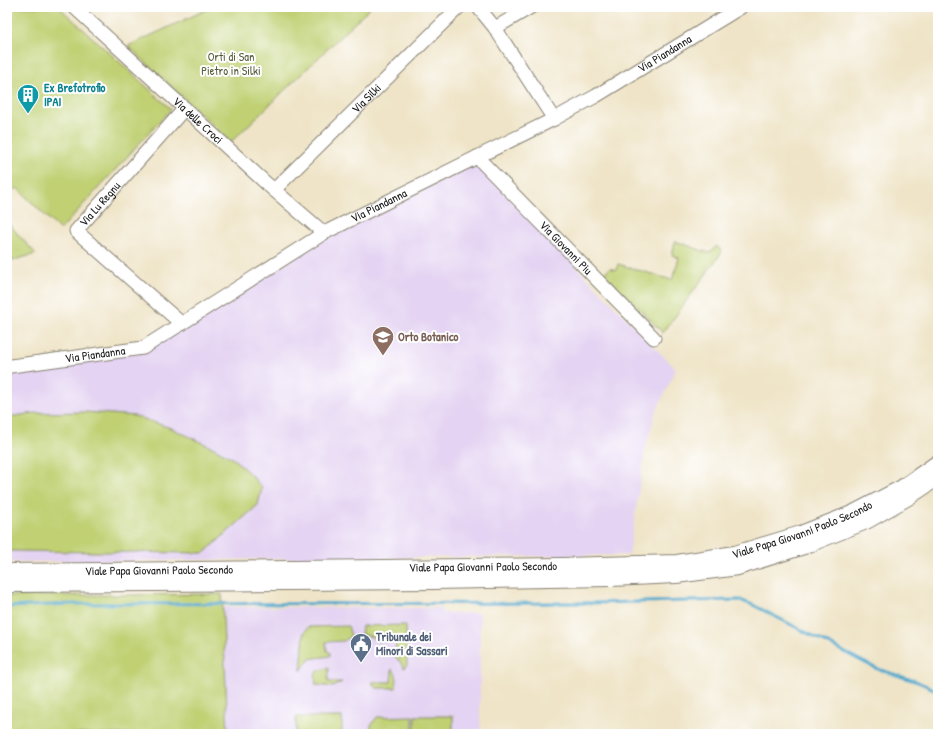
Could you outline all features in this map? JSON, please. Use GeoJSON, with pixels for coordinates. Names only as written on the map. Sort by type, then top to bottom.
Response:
{"type":"FeatureCollection","features":[{"type":"Feature","properties":{"kind":"main road","name":"Viale Papa Giovanni Paolo Secondo"},"geometry":{"type":"LineString","coordinates":[[7,572],[563,566],[677,562],[735,554],[801,534],[852,514],[902,488],[938,463]]}},
{"type":"Feature","properties":{"kind":"main road","name":"Viale Papa Giovanni Paolo Secondo"},"geometry":{"type":"LineString","coordinates":[[7,584],[433,581],[604,578],[676,575],[738,567],[804,546],[866,521],[908,497],[938,477]]}},
{"type":"Feature","properties":{"kind":"street","name":"Via delle Croci"},"geometry":{"type":"LineString","coordinates":[[74,7],[274,190],[324,233]]}},
{"type":"Feature","properties":{"kind":"street","name":"Via Silki"},"geometry":{"type":"LineString","coordinates":[[274,190],[459,7]]}},
{"type":"Feature","properties":{"kind":"street"},"geometry":{"type":"LineString","coordinates":[[478,7],[496,28],[554,119]]}},
{"type":"Feature","properties":{"kind":"street"},"geometry":{"type":"LineString","coordinates":[[496,28],[530,7]]}},
{"type":"Feature","properties":{"kind":"street","name":"Via Piandanna"},"geometry":{"type":"LineString","coordinates":[[7,368],[11,366],[143,348],[324,233],[554,119],[596,96],[741,7]]}},
{"type":"Feature","properties":{"kind":"street","name":"Via Lu Regnu"},"geometry":{"type":"LineString","coordinates":[[182,324],[76,231],[186,108]]}},
{"type":"Feature","properties":{"kind":"street","name":"Via Giovanni Piu"},"geometry":{"type":"LineString","coordinates":[[477,157],[654,338]]}},
{"type":"Feature","properties":{"kind":"shaded area","name":"Orto Botanico"},"geometry":{"type":"Polygon","coordinates":[[[476,164],[676,369],[655,414],[645,450],[629,555],[7,562],[7,375],[57,368],[146,347],[189,326],[321,241],[476,164]]]}},
{"type":"Feature","properties":{"kind":"shaded area"},"geometry":{"type":"Polygon","coordinates":[[[223,607],[441,608],[442,613],[480,613],[481,734],[228,734],[223,607]]]}},
{"type":"Feature","properties":{"kind":"green space"},"geometry":{"type":"Polygon","coordinates":[[[7,7],[59,7],[171,109],[60,230],[17,188],[7,193],[7,7]]]}},
{"type":"Feature","properties":{"kind":"green space","name":"Orti di San Pietro in Silki"},"geometry":{"type":"Polygon","coordinates":[[[212,7],[371,7],[231,142],[128,46],[212,7]]]}},
{"type":"Feature","properties":{"kind":"green space"},"geometry":{"type":"Polygon","coordinates":[[[7,222],[36,254],[7,262],[7,222]]]}},
{"type":"Feature","properties":{"kind":"green space"},"geometry":{"type":"Polygon","coordinates":[[[675,241],[709,253],[717,246],[722,252],[663,333],[604,273],[610,268],[616,270],[618,264],[672,280],[679,258],[672,255],[675,241]]]}},
{"type":"Feature","properties":{"kind":"green space"},"geometry":{"type":"Polygon","coordinates":[[[86,412],[135,416],[171,428],[216,449],[234,459],[262,488],[258,505],[204,553],[7,551],[7,417],[35,413],[86,412]]]}},
{"type":"Feature","properties":{"kind":"green space"},"geometry":{"type":"Polygon","coordinates":[[[222,594],[228,734],[7,734],[7,596],[222,594]]]}},
{"type":"Feature","properties":{"kind":"green space"},"geometry":{"type":"Polygon","coordinates":[[[406,625],[407,665],[404,668],[393,655],[395,654],[396,641],[376,641],[372,637],[361,634],[362,626],[406,625]]]}},
{"type":"Feature","properties":{"kind":"green space"},"geometry":{"type":"Polygon","coordinates":[[[348,626],[351,636],[344,641],[326,642],[327,651],[330,652],[330,656],[309,659],[301,671],[304,633],[308,627],[348,626]]]}},
{"type":"Feature","properties":{"kind":"green space"},"geometry":{"type":"Polygon","coordinates":[[[329,668],[328,682],[342,682],[333,687],[316,685],[315,674],[319,670],[329,668]]]}},
{"type":"Feature","properties":{"kind":"green space"},"geometry":{"type":"Polygon","coordinates":[[[392,669],[397,680],[396,688],[376,688],[371,682],[391,682],[392,669]]]}},
{"type":"Feature","properties":{"kind":"green space"},"geometry":{"type":"Polygon","coordinates":[[[413,716],[413,734],[371,734],[371,725],[377,717],[413,716]]]}},
{"type":"Feature","properties":{"kind":"green space"},"geometry":{"type":"Polygon","coordinates":[[[415,716],[453,716],[453,734],[415,734],[415,716]]]}},
{"type":"Feature","properties":{"kind":"green space"},"geometry":{"type":"Polygon","coordinates":[[[296,717],[342,717],[342,734],[296,734],[296,717]]]}},
{"type":"Feature","properties":{"kind":"waterway"},"geometry":{"type":"LineString","coordinates":[[7,607],[72,604],[589,603],[740,600],[755,606],[875,668],[918,682],[938,691]]}},
{"type":"Feature","properties":{"kind":"place","name":"Ex Brefotrofio IPAI"},"geometry":{"type":"Point","coordinates":[28,114]}},
{"type":"Feature","properties":{"kind":"place","name":"Orto Botanico"},"geometry":{"type":"Point","coordinates":[383,356]}},
{"type":"Feature","properties":{"kind":"place","name":"Tribunale dei Minori di Sassari"},"geometry":{"type":"Point","coordinates":[361,664]}}]}
